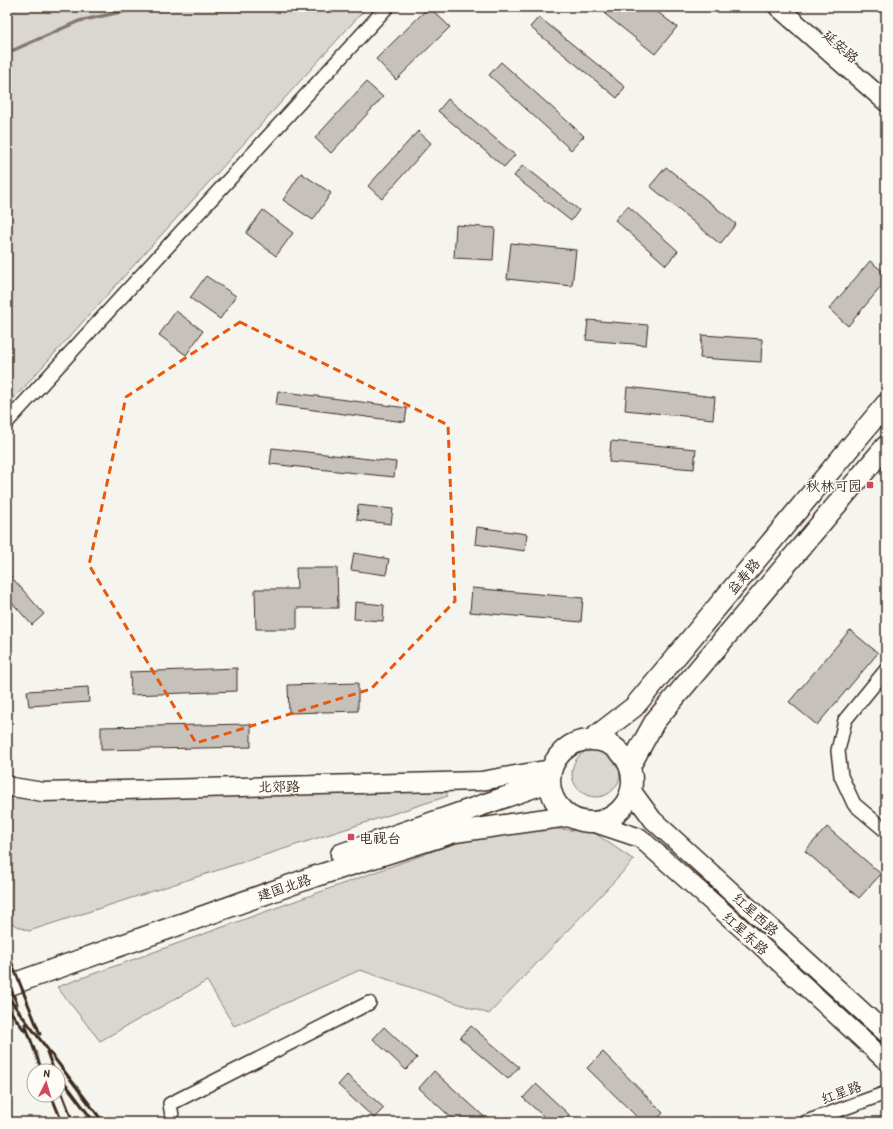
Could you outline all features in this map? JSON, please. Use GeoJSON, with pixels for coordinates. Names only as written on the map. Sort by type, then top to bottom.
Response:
{"type":"FeatureCollection","features":[{"type":"Feature","properties":{"kind":"main road"},"geometry":{"type":"LineString","coordinates":[[778,7],[886,102]]}},
{"type":"Feature","properties":{"kind":"main road","name":"延安路"},"geometry":{"type":"LineString","coordinates":[[796,7],[886,85]]}},
{"type":"Feature","properties":{"kind":"main road","name":"益寿路"},"geometry":{"type":"LineString","coordinates":[[591,740],[634,706],[886,404]]}},
{"type":"Feature","properties":{"kind":"main road","name":"益寿路"},"geometry":{"type":"LineString","coordinates":[[630,766],[655,721],[886,446]]}},
{"type":"Feature","properties":{"kind":"main road"},"geometry":{"type":"LineString","coordinates":[[591,740],[604,742],[615,747],[624,756],[630,766],[632,778],[631,790],[627,801],[620,811],[609,819],[595,823],[581,822],[568,816],[558,807],[551,795],[550,775],[557,757],[566,747],[578,742],[591,740]]}},
{"type":"Feature","properties":{"kind":"main road","name":"北郊路"},"geometry":{"type":"LineString","coordinates":[[7,786],[43,792],[481,781],[550,775]]}},
{"type":"Feature","properties":{"kind":"main road","name":"建国北路"},"geometry":{"type":"LineString","coordinates":[[7,973],[550,775]]}},
{"type":"Feature","properties":{"kind":"main road","name":"红星西路"},"geometry":{"type":"LineString","coordinates":[[631,790],[653,820],[886,1033]]}},
{"type":"Feature","properties":{"kind":"main road","name":"建国北路"},"geometry":{"type":"LineString","coordinates":[[7,986],[313,877],[455,832],[568,816]]}},
{"type":"Feature","properties":{"kind":"main road","name":"红星东路"},"geometry":{"type":"LineString","coordinates":[[595,823],[640,838],[758,943],[886,1061]]}},
{"type":"Feature","properties":{"kind":"street"},"geometry":{"type":"LineString","coordinates":[[7,422],[387,7]]}},
{"type":"Feature","properties":{"kind":"street"},"geometry":{"type":"LineString","coordinates":[[886,670],[845,720],[838,751],[840,776],[854,804],[886,831]]}},
{"type":"Feature","properties":{"kind":"street"},"geometry":{"type":"LineString","coordinates":[[173,1122],[170,1104],[369,1003]]}},
{"type":"Feature","properties":{"kind":"street","name":"红星路"},"geometry":{"type":"LineString","coordinates":[[806,1122],[886,1093]]}},
{"type":"Feature","properties":{"kind":"highlighted area"},"geometry":{"type":"Polygon","coordinates":[[[240,322],[448,425],[455,601],[371,689],[196,743],[89,565],[126,397],[240,322]]]}},
{"type":"Feature","properties":{"kind":"shaded area"},"geometry":{"type":"Polygon","coordinates":[[[7,7],[367,7],[7,406],[7,7]]]}},
{"type":"Feature","properties":{"kind":"shaded area"},"geometry":{"type":"Polygon","coordinates":[[[591,749],[601,749],[613,756],[620,768],[620,778],[613,790],[601,797],[591,797],[583,793],[576,786],[572,778],[572,768],[576,760],[583,753],[591,749]]]}},
{"type":"Feature","properties":{"kind":"shaded area"},"geometry":{"type":"Polygon","coordinates":[[[443,788],[448,796],[29,931],[8,922],[7,919],[7,789],[443,788]]]}},
{"type":"Feature","properties":{"kind":"shaded area"},"geometry":{"type":"Polygon","coordinates":[[[538,827],[593,832],[634,860],[489,1014],[360,970],[234,1026],[207,981],[100,1041],[57,987],[486,832],[538,827]]]}},
{"type":"Feature","properties":{"kind":"building"},"geometry":{"type":"Polygon","coordinates":[[[429,7],[450,27],[396,80],[376,59],[429,7]]]}},
{"type":"Feature","properties":{"kind":"building"},"geometry":{"type":"Polygon","coordinates":[[[611,7],[651,7],[677,27],[655,54],[605,14],[611,7]]]}},
{"type":"Feature","properties":{"kind":"building"},"geometry":{"type":"Polygon","coordinates":[[[539,17],[625,87],[617,98],[530,27],[539,17]]]}},
{"type":"Feature","properties":{"kind":"building"},"geometry":{"type":"Polygon","coordinates":[[[501,62],[584,136],[571,150],[489,75],[501,62]]]}},
{"type":"Feature","properties":{"kind":"building"},"geometry":{"type":"Polygon","coordinates":[[[366,82],[383,97],[331,153],[315,138],[366,82]]]}},
{"type":"Feature","properties":{"kind":"building"},"geometry":{"type":"Polygon","coordinates":[[[448,99],[515,155],[504,167],[438,111],[448,99]]]}},
{"type":"Feature","properties":{"kind":"building"},"geometry":{"type":"Polygon","coordinates":[[[418,131],[431,143],[382,199],[368,186],[418,131]]]}},
{"type":"Feature","properties":{"kind":"building"},"geometry":{"type":"Polygon","coordinates":[[[523,165],[579,210],[571,221],[514,176],[523,165]]]}},
{"type":"Feature","properties":{"kind":"building"},"geometry":{"type":"Polygon","coordinates":[[[666,167],[736,224],[720,244],[650,186],[666,167]]]}},
{"type":"Feature","properties":{"kind":"building"},"geometry":{"type":"Polygon","coordinates":[[[301,173],[331,193],[313,220],[283,200],[301,173]]]}},
{"type":"Feature","properties":{"kind":"building"},"geometry":{"type":"Polygon","coordinates":[[[628,206],[678,251],[666,265],[615,220],[628,206]]]}},
{"type":"Feature","properties":{"kind":"building"},"geometry":{"type":"Polygon","coordinates":[[[263,210],[293,233],[276,256],[246,233],[263,210]]]}},
{"type":"Feature","properties":{"kind":"building"},"geometry":{"type":"Polygon","coordinates":[[[456,225],[495,228],[493,260],[454,258],[456,225]]]}},
{"type":"Feature","properties":{"kind":"building"},"geometry":{"type":"Polygon","coordinates":[[[511,243],[576,250],[572,286],[507,279],[511,243]]]}},
{"type":"Feature","properties":{"kind":"building"},"geometry":{"type":"Polygon","coordinates":[[[870,261],[886,274],[886,281],[848,326],[829,309],[870,261]]]}},
{"type":"Feature","properties":{"kind":"building"},"geometry":{"type":"Polygon","coordinates":[[[206,276],[236,296],[220,319],[190,298],[206,276]]]}},
{"type":"Feature","properties":{"kind":"building"},"geometry":{"type":"Polygon","coordinates":[[[176,311],[203,331],[186,355],[159,335],[176,311]]]}},
{"type":"Feature","properties":{"kind":"building"},"geometry":{"type":"Polygon","coordinates":[[[588,320],[648,325],[646,345],[586,340],[588,320]]]}},
{"type":"Feature","properties":{"kind":"building"},"geometry":{"type":"Polygon","coordinates":[[[702,335],[762,339],[761,362],[700,358],[702,335]]]}},
{"type":"Feature","properties":{"kind":"building"},"geometry":{"type":"Polygon","coordinates":[[[627,387],[715,397],[713,419],[625,410],[627,387]]]}},
{"type":"Feature","properties":{"kind":"building"},"geometry":{"type":"Polygon","coordinates":[[[278,391],[407,408],[405,422],[276,405],[278,391]]]}},
{"type":"Feature","properties":{"kind":"building"},"geometry":{"type":"Polygon","coordinates":[[[611,441],[696,449],[694,469],[609,462],[611,441]]]}},
{"type":"Feature","properties":{"kind":"building"},"geometry":{"type":"Polygon","coordinates":[[[272,448],[396,462],[394,477],[270,464],[272,448]]]}},
{"type":"Feature","properties":{"kind":"building"},"geometry":{"type":"Polygon","coordinates":[[[358,505],[393,509],[391,524],[357,520],[358,505]]]}},
{"type":"Feature","properties":{"kind":"building"},"geometry":{"type":"Polygon","coordinates":[[[477,527],[527,534],[525,551],[475,544],[477,527]]]}},
{"type":"Feature","properties":{"kind":"building"},"geometry":{"type":"Polygon","coordinates":[[[354,553],[389,559],[386,575],[351,570],[354,553]]]}},
{"type":"Feature","properties":{"kind":"building"},"geometry":{"type":"Polygon","coordinates":[[[296,568],[337,568],[338,608],[297,608],[297,629],[256,629],[255,589],[297,589],[296,568]]]}},
{"type":"Feature","properties":{"kind":"building"},"geometry":{"type":"Polygon","coordinates":[[[7,572],[44,614],[32,625],[7,597],[7,572]]]}},
{"type":"Feature","properties":{"kind":"building"},"geometry":{"type":"Polygon","coordinates":[[[472,588],[583,598],[581,622],[470,612],[472,588]]]}},
{"type":"Feature","properties":{"kind":"building"},"geometry":{"type":"Polygon","coordinates":[[[355,602],[384,605],[383,621],[354,619],[355,602]]]}},
{"type":"Feature","properties":{"kind":"building"},"geometry":{"type":"Polygon","coordinates":[[[850,630],[878,653],[817,725],[789,702],[850,630]]]}},
{"type":"Feature","properties":{"kind":"building"},"geometry":{"type":"Polygon","coordinates":[[[237,668],[237,691],[131,695],[130,672],[237,668]]]}},
{"type":"Feature","properties":{"kind":"building"},"geometry":{"type":"Polygon","coordinates":[[[358,683],[358,711],[289,713],[288,685],[358,683]]]}},
{"type":"Feature","properties":{"kind":"building"},"geometry":{"type":"Polygon","coordinates":[[[88,687],[89,702],[29,706],[27,691],[88,687]]]}},
{"type":"Feature","properties":{"kind":"building"},"geometry":{"type":"Polygon","coordinates":[[[251,724],[251,747],[101,750],[101,727],[251,724]]]}},
{"type":"Feature","properties":{"kind":"building"},"geometry":{"type":"Polygon","coordinates":[[[827,827],[881,874],[859,898],[805,851],[827,827]]]}},
{"type":"Feature","properties":{"kind":"building"},"geometry":{"type":"Polygon","coordinates":[[[471,1026],[519,1067],[508,1079],[460,1038],[471,1026]]]}},
{"type":"Feature","properties":{"kind":"building"},"geometry":{"type":"Polygon","coordinates":[[[384,1027],[417,1058],[406,1070],[373,1039],[384,1027]]]}},
{"type":"Feature","properties":{"kind":"building"},"geometry":{"type":"Polygon","coordinates":[[[603,1052],[663,1113],[654,1122],[642,1122],[587,1068],[603,1052]]]}},
{"type":"Feature","properties":{"kind":"building"},"geometry":{"type":"Polygon","coordinates":[[[434,1071],[490,1122],[456,1122],[419,1088],[434,1071]]]}},
{"type":"Feature","properties":{"kind":"building"},"geometry":{"type":"Polygon","coordinates":[[[347,1075],[384,1108],[374,1118],[338,1085],[347,1075]]]}},
{"type":"Feature","properties":{"kind":"building"},"geometry":{"type":"Polygon","coordinates":[[[536,1084],[577,1122],[550,1122],[523,1098],[536,1084]]]}},
{"type":"Feature","properties":{"kind":"waterway"},"geometry":{"type":"LineString","coordinates":[[7,53],[79,21],[144,7]]}},
{"type":"Feature","properties":{"kind":"railway"},"geometry":{"type":"LineString","coordinates":[[7,951],[40,1034]]}},
{"type":"Feature","properties":{"kind":"railway"},"geometry":{"type":"LineString","coordinates":[[7,979],[17,1004]]}},
{"type":"Feature","properties":{"kind":"railway"},"geometry":{"type":"LineString","coordinates":[[7,996],[103,1122]]}},
{"type":"Feature","properties":{"kind":"railway"},"geometry":{"type":"LineString","coordinates":[[7,1007],[25,1031]]}},
{"type":"Feature","properties":{"kind":"railway"},"geometry":{"type":"LineString","coordinates":[[25,1024],[39,1063]]}},
{"type":"Feature","properties":{"kind":"railway"},"geometry":{"type":"LineString","coordinates":[[47,1052],[51,1063]]}},
{"type":"Feature","properties":{"kind":"railway"},"geometry":{"type":"LineString","coordinates":[[66,1085],[94,1122]]}},
{"type":"Feature","properties":{"kind":"railway"},"geometry":{"type":"LineString","coordinates":[[54,1103],[62,1122]]}},
{"type":"Feature","properties":{"kind":"railway"},"geometry":{"type":"LineString","coordinates":[[66,1103],[73,1122]]}},
{"type":"Feature","properties":{"kind":"place","name":"秋林可园"},"geometry":{"type":"Point","coordinates":[870,485]}},
{"type":"Feature","properties":{"kind":"place","name":"电视台"},"geometry":{"type":"Point","coordinates":[351,837]}}]}
